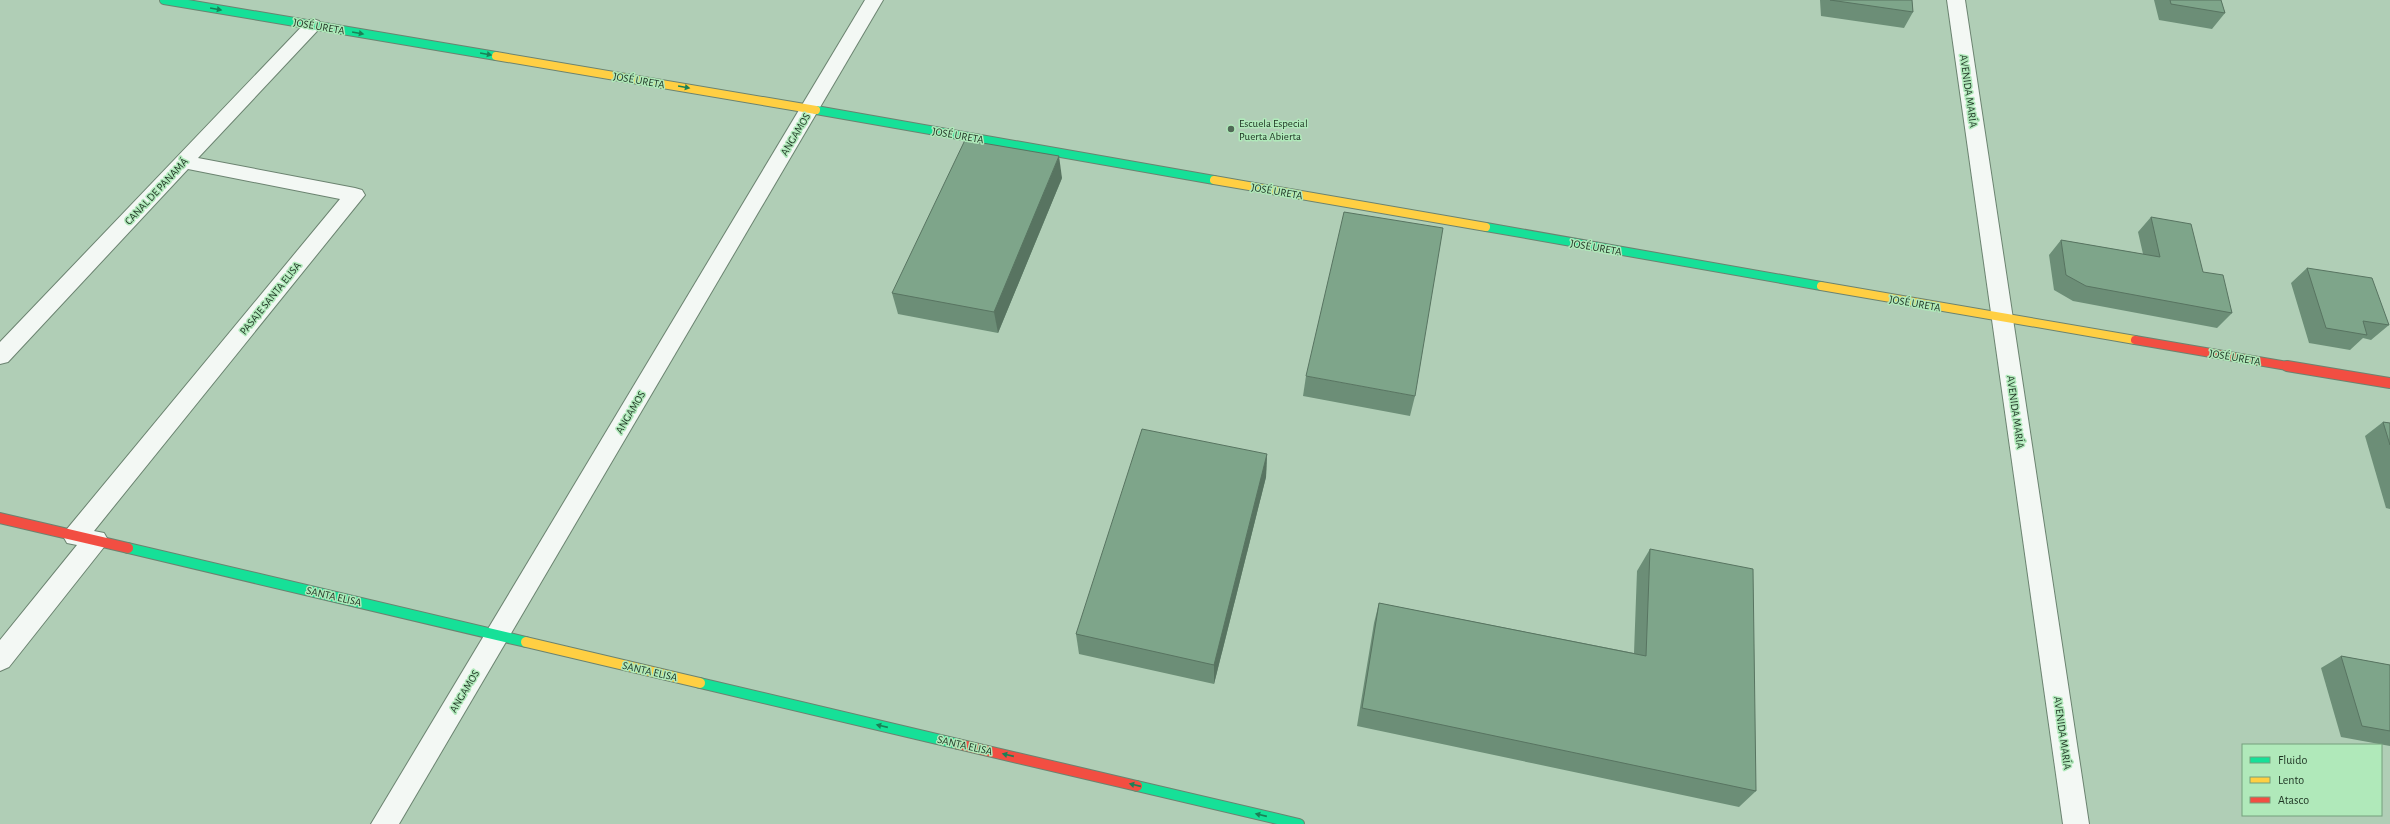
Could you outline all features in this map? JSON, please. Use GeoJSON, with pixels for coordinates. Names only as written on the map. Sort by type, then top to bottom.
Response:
{"type":"FeatureCollection","features":[{"type":"Feature","properties":{"kind":"street","name":"JOSÉ URETA"},"geometry":{"type":"LineString","coordinates":[[164,0],[810,109],[2003,318],[2390,383]]}},
{"type":"Feature","properties":{"kind":"street","name":"ANGAMOS"},"geometry":{"type":"LineString","coordinates":[[384,824],[874,0]]}},
{"type":"Feature","properties":{"kind":"street","name":"AVENIDA MARÍA"},"geometry":{"type":"LineString","coordinates":[[1956,0],[2076,824]]}},
{"type":"Feature","properties":{"kind":"street","name":"CANAL DE PANAMÁ"},"geometry":{"type":"LineString","coordinates":[[0,356],[313,25]]}},
{"type":"Feature","properties":{"kind":"street","name":"PASAJE SANTA ELISA"},"geometry":{"type":"LineString","coordinates":[[85,538],[355,195],[184,162]]}},
{"type":"Feature","properties":{"kind":"street","name":"SANTA ELISA"},"geometry":{"type":"LineString","coordinates":[[0,518],[1300,824]]}},
{"type":"Feature","properties":{"kind":"street"},"geometry":{"type":"LineString","coordinates":[[0,659],[85,538]]}},
{"type":"Feature","properties":{"kind":"building"},"geometry":{"type":"Polygon","coordinates":[[[1830,0],[1912,0],[1913,12],[1830,0]]]}},
{"type":"Feature","properties":{"kind":"building"},"geometry":{"type":"Polygon","coordinates":[[[2170,0],[2221,0],[2225,13],[2171,4],[2170,0]]]}},
{"type":"Feature","properties":{"kind":"building"},"geometry":{"type":"Polygon","coordinates":[[[965,140],[1059,156],[994,312],[892,293],[965,140]]]}},
{"type":"Feature","properties":{"kind":"building"},"geometry":{"type":"Polygon","coordinates":[[[1344,212],[1443,228],[1415,396],[1306,376],[1344,212]]]}},
{"type":"Feature","properties":{"kind":"building"},"geometry":{"type":"Polygon","coordinates":[[[2151,217],[2191,224],[2203,272],[2223,275],[2232,313],[2086,286],[2066,275],[2061,240],[2160,257],[2151,217]]]}},
{"type":"Feature","properties":{"kind":"building"},"geometry":{"type":"Polygon","coordinates":[[[2307,268],[2372,278],[2389,325],[2363,321],[2367,335],[2326,328],[2307,268]]]}},
{"type":"Feature","properties":{"kind":"building"},"geometry":{"type":"Polygon","coordinates":[[[2383,422],[2390,423],[2390,445],[2383,422]]]}},
{"type":"Feature","properties":{"kind":"building"},"geometry":{"type":"Polygon","coordinates":[[[1142,429],[1267,454],[1214,665],[1076,634],[1142,429]]]}},
{"type":"Feature","properties":{"kind":"building"},"geometry":{"type":"Polygon","coordinates":[[[1650,549],[1753,569],[1756,791],[1362,708],[1379,603],[1646,656],[1650,549]]]}},
{"type":"Feature","properties":{"kind":"building"},"geometry":{"type":"Polygon","coordinates":[[[2341,656],[2390,665],[2390,731],[2362,726],[2341,656]]]}},
{"type":"Feature","properties":{"kind":"traffic: fast"},"geometry":{"type":"LineString","coordinates":[[164,0],[496,56]]}},
{"type":"Feature","properties":{"kind":"traffic: fast"},"geometry":{"type":"LineString","coordinates":[[816,110],[1214,180]]}},
{"type":"Feature","properties":{"kind":"traffic: fast"},"geometry":{"type":"LineString","coordinates":[[1486,227],[1821,286]]}},
{"type":"Feature","properties":{"kind":"traffic: fast"},"geometry":{"type":"LineString","coordinates":[[128,548],[526,642]]}},
{"type":"Feature","properties":{"kind":"traffic: fast"},"geometry":{"type":"LineString","coordinates":[[700,683],[958,744]]}},
{"type":"Feature","properties":{"kind":"traffic: fast"},"geometry":{"type":"LineString","coordinates":[[1137,786],[1299,824]]}},
{"type":"Feature","properties":{"kind":"traffic: slow"},"geometry":{"type":"LineString","coordinates":[[496,56],[816,110]]}},
{"type":"Feature","properties":{"kind":"traffic: slow"},"geometry":{"type":"LineString","coordinates":[[1214,180],[1486,227]]}},
{"type":"Feature","properties":{"kind":"traffic: slow"},"geometry":{"type":"LineString","coordinates":[[1821,286],[2135,340]]}},
{"type":"Feature","properties":{"kind":"traffic: slow"},"geometry":{"type":"LineString","coordinates":[[526,642],[700,683]]}},
{"type":"Feature","properties":{"kind":"traffic: jam"},"geometry":{"type":"LineString","coordinates":[[2135,340],[2390,383]]}},
{"type":"Feature","properties":{"kind":"traffic: jam"},"geometry":{"type":"LineString","coordinates":[[0,518],[128,548]]}},
{"type":"Feature","properties":{"kind":"traffic: jam"},"geometry":{"type":"LineString","coordinates":[[958,744],[1137,786]]}},
{"type":"Feature","properties":{"kind":"place","name":"Escuela Especial Puerta Abierta"},"geometry":{"type":"Point","coordinates":[1231,129]}}]}
